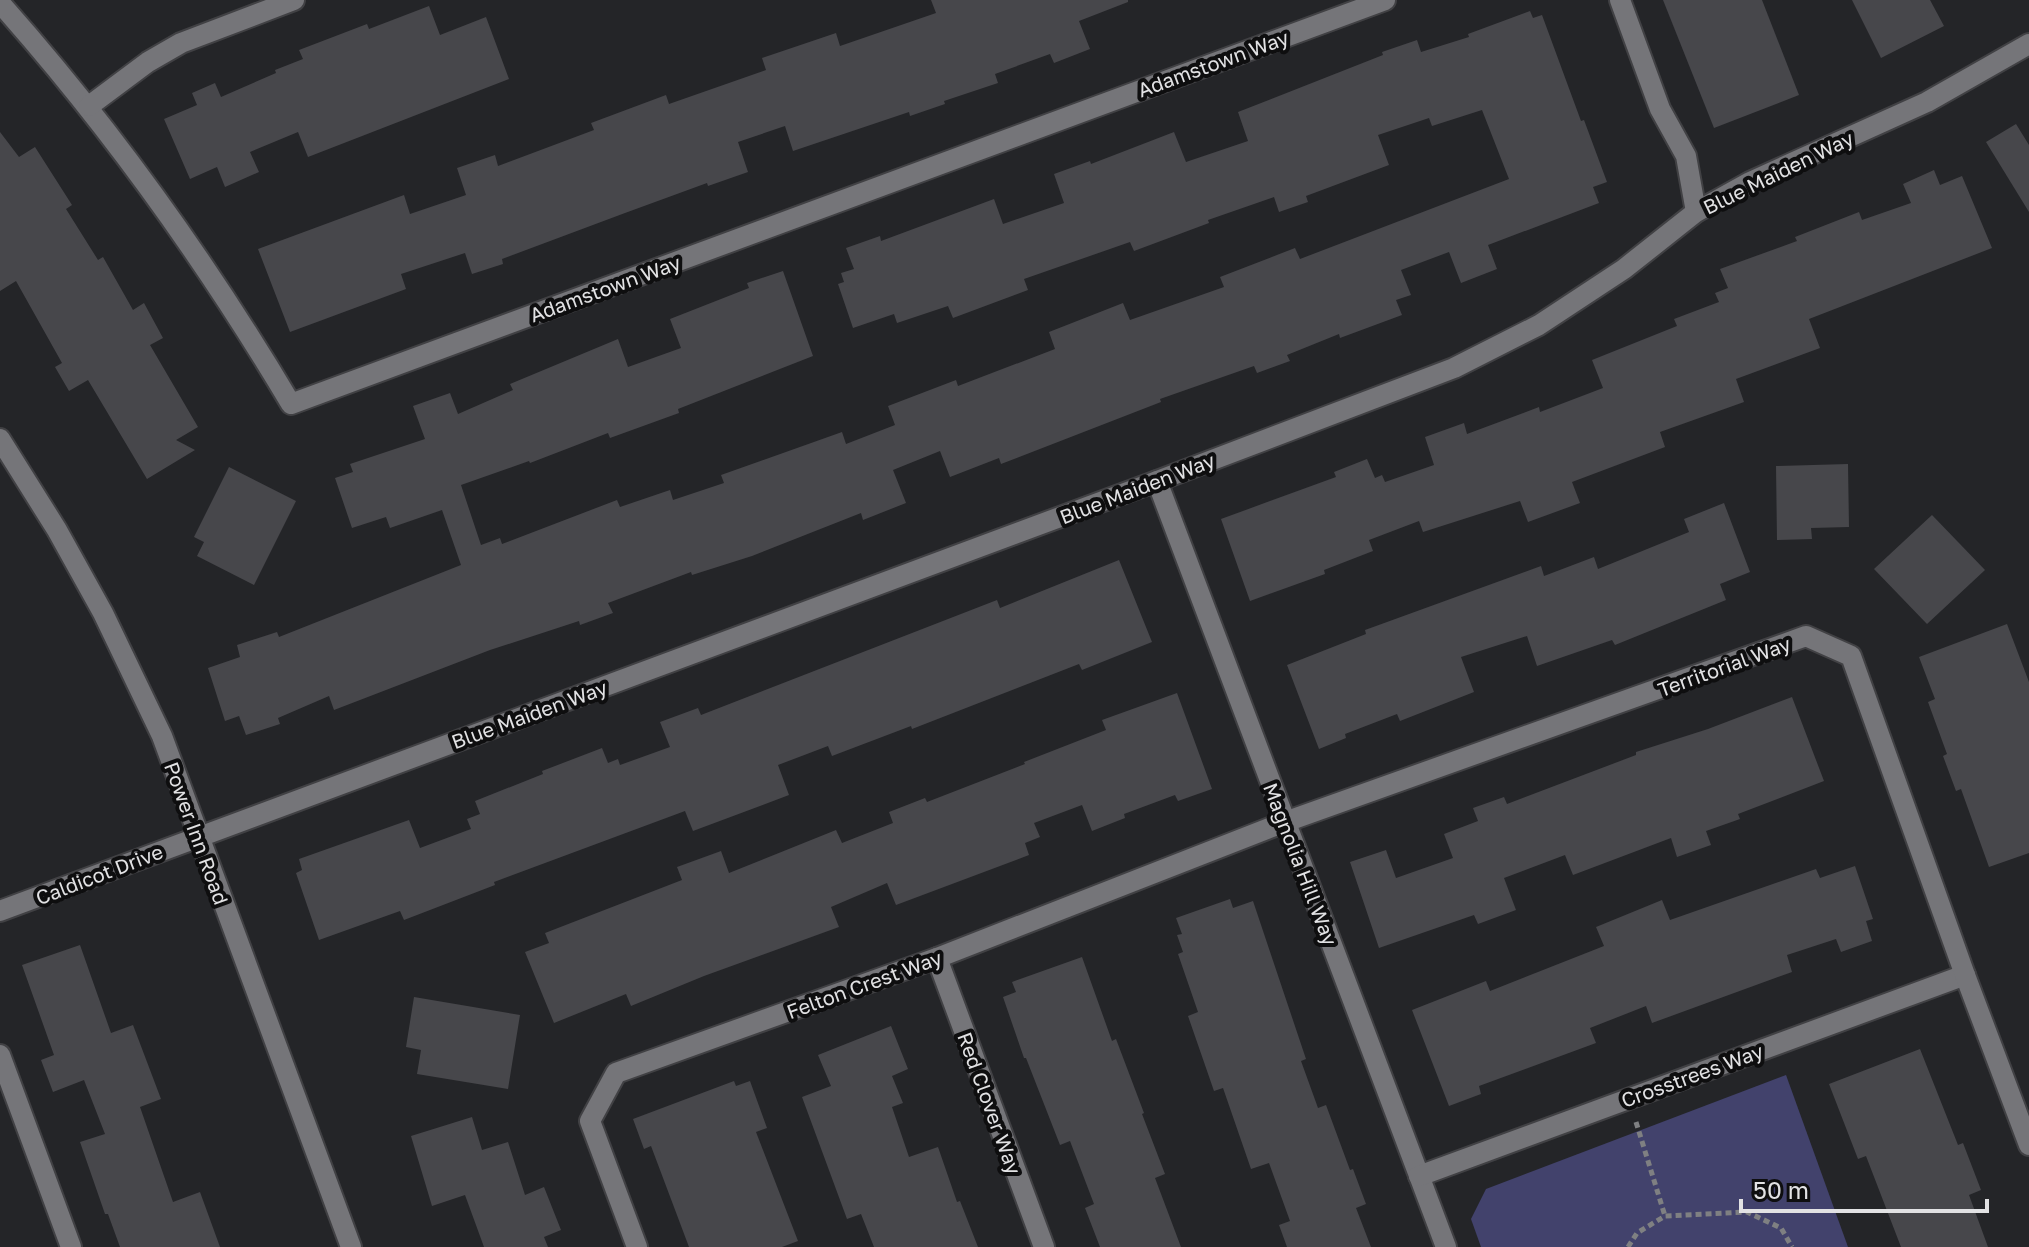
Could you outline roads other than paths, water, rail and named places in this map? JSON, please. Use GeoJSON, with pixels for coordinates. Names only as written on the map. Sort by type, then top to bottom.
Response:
{"type":"FeatureCollection","features":[{"type":"Feature","properties":{"kind":"street"},"geometry":{"type":"LineString","coordinates":[[89,106],[148,62],[181,43],[294,0]]}},
{"type":"Feature","properties":{"kind":"street","name":"Adamstown Way"},"geometry":{"type":"LineString","coordinates":[[0,3],[89,106],[181,230],[291,404],[1385,0]]}},
{"type":"Feature","properties":{"kind":"street"},"geometry":{"type":"LineString","coordinates":[[1620,0],[1660,109],[1686,156],[1696,212]]}},
{"type":"Feature","properties":{"kind":"street","name":"Blue Maiden Way"},"geometry":{"type":"LineString","coordinates":[[198,837],[1454,368],[1539,325],[1624,269],[1696,212],[1750,182],[1927,102],[2029,44]]}},
{"type":"Feature","properties":{"kind":"street","name":"Power Inn Road"},"geometry":{"type":"LineString","coordinates":[[0,439],[57,530],[103,613],[162,736],[351,1247]]}},
{"type":"Feature","properties":{"kind":"street","name":"Magnolia Hill Way"},"geometry":{"type":"LineString","coordinates":[[1157,481],[1446,1247]]}},
{"type":"Feature","properties":{"kind":"street","name":"Territorial Way"},"geometry":{"type":"LineString","coordinates":[[1285,822],[1806,636],[1851,656],[2029,1145]]}},
{"type":"Feature","properties":{"kind":"street","name":"Felton Crest Way"},"geometry":{"type":"LineString","coordinates":[[637,1247],[590,1121],[616,1073],[937,958],[1285,822]]}},
{"type":"Feature","properties":{"kind":"street","name":"Caldicot Drive"},"geometry":{"type":"LineString","coordinates":[[0,911],[198,837]]}},
{"type":"Feature","properties":{"kind":"street","name":"Red Clover Way"},"geometry":{"type":"LineString","coordinates":[[937,958],[1044,1247]]}},
{"type":"Feature","properties":{"kind":"street","name":"Crosstrees Way"},"geometry":{"type":"LineString","coordinates":[[1419,1176],[1965,975]]}},
{"type":"Feature","properties":{"kind":"street"},"geometry":{"type":"LineString","coordinates":[[0,1055],[71,1247]]}}]}
